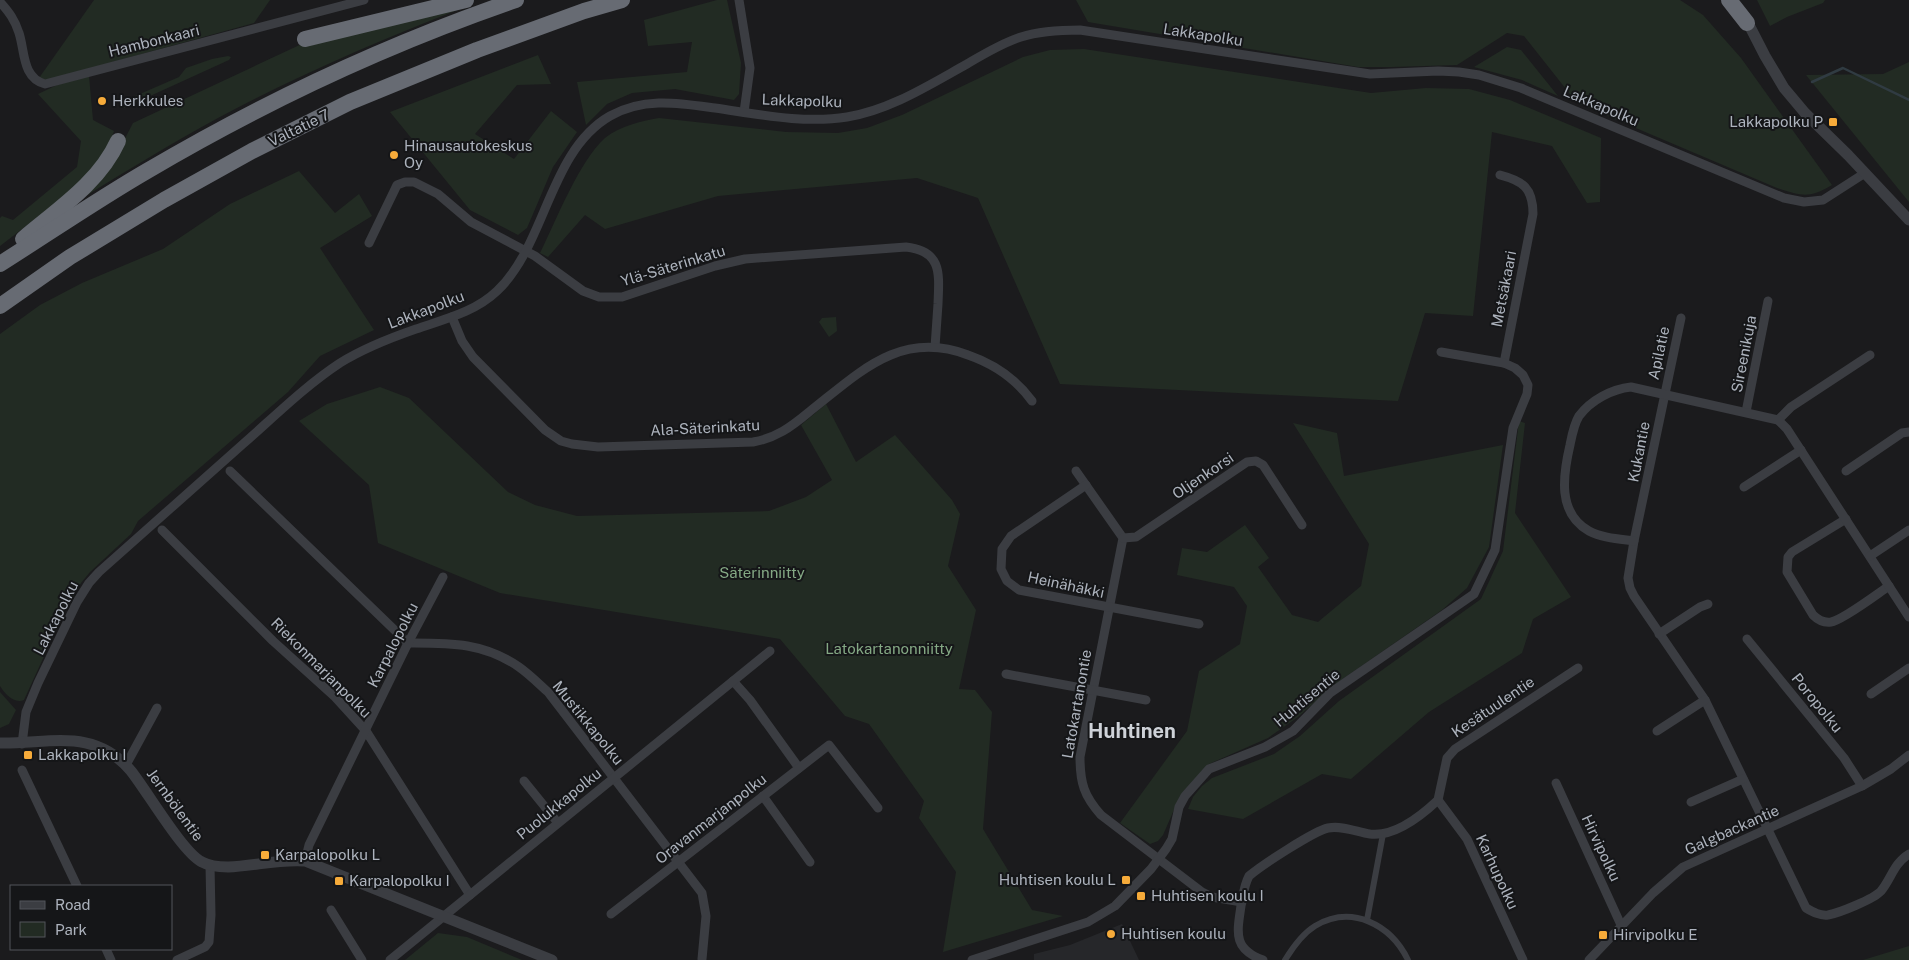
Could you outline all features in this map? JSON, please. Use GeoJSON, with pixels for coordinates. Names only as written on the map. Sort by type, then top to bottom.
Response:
{"type":"FeatureCollection","features":[{"type":"Feature","properties":{"kind":"highway"},"geometry":{"type":"LineString","coordinates":[[305,39],[466,0]]}},
{"type":"Feature","properties":{"kind":"highway"},"geometry":{"type":"LineString","coordinates":[[0,264],[147,171],[234,122],[342,68],[470,16],[516,0]]}},
{"type":"Feature","properties":{"kind":"highway","name":"Valtatie 7"},"geometry":{"type":"LineString","coordinates":[[0,306],[70,257],[164,200],[252,151],[350,102],[477,50],[584,11],[622,0]]}},
{"type":"Feature","properties":{"kind":"highway"},"geometry":{"type":"LineString","coordinates":[[1729,0],[1747,23]]}},
{"type":"Feature","properties":{"kind":"highway"},"geometry":{"type":"LineString","coordinates":[[0,257],[99,173],[111,156],[118,141]]}},
{"type":"Feature","properties":{"kind":"street","name":"Hambonkaari"},"geometry":{"type":"LineString","coordinates":[[0,2],[12,15],[19,33],[29,73],[38,82],[44,84],[364,0]]}},
{"type":"Feature","properties":{"kind":"street"},"geometry":{"type":"LineString","coordinates":[[1737,0],[1747,23],[1784,88],[1805,113],[1909,220]]}},
{"type":"Feature","properties":{"kind":"street"},"geometry":{"type":"LineString","coordinates":[[739,1],[750,68],[744,112]]}},
{"type":"Feature","properties":{"kind":"street","name":"Lakkapolku"},"geometry":{"type":"LineString","coordinates":[[22,744],[26,712],[38,683],[77,602],[89,583],[99,572],[290,403],[336,366],[374,345],[452,317],[479,305],[495,293],[526,251],[572,153],[587,135],[609,117],[638,105],[671,102],[744,112],[813,118],[845,117],[864,114],[891,104],[1012,40],[1039,32],[1080,30],[1370,74],[1438,71],[1479,75],[1521,88],[1784,198],[1804,202],[1823,200],[1865,173]]}},
{"type":"Feature","properties":{"kind":"street","name":"Metsäkaari"},"geometry":{"type":"LineString","coordinates":[[1500,175],[1523,184],[1530,192],[1533,201],[1533,214],[1504,363]]}},
{"type":"Feature","properties":{"kind":"street","name":"Ylä-Säterinkatu"},"geometry":{"type":"LineString","coordinates":[[369,243],[397,184],[414,182],[438,194],[471,222],[526,251],[590,294],[611,298],[622,297],[715,266],[745,259],[906,247],[914,248],[924,251],[932,258],[939,272],[936,347]]}},
{"type":"Feature","properties":{"kind":"street","name":"Sireenikuja"},"geometry":{"type":"LineString","coordinates":[[1746,412],[1768,301]]}},
{"type":"Feature","properties":{"kind":"street","name":"Ala-Säterinkatu"},"geometry":{"type":"LineString","coordinates":[[452,317],[462,341],[473,357],[545,430],[561,441],[582,446],[753,442],[765,440],[790,428],[857,374],[877,361],[905,351],[936,347],[950,349],[990,364],[1013,378],[1032,401]]}},
{"type":"Feature","properties":{"kind":"street","name":"Apilatie"},"geometry":{"type":"LineString","coordinates":[[1664,394],[1681,318]]}},
{"type":"Feature","properties":{"kind":"street"},"geometry":{"type":"LineString","coordinates":[[1441,352],[1504,363]]}},
{"type":"Feature","properties":{"kind":"street"},"geometry":{"type":"LineString","coordinates":[[1778,420],[1791,407],[1870,355]]}},
{"type":"Feature","properties":{"kind":"street","name":"Huhtisentie"},"geometry":{"type":"LineString","coordinates":[[972,960],[1070,928],[1103,914],[1121,900],[1159,858],[1172,839],[1179,807],[1185,796],[1210,769],[1265,747],[1293,731],[1330,693],[1474,594],[1495,550],[1513,428],[1528,390],[1528,384],[1523,375],[1515,368],[1504,363]]}},
{"type":"Feature","properties":{"kind":"street"},"geometry":{"type":"LineString","coordinates":[[1634,542],[1589,531],[1575,519],[1567,504],[1565,496],[1565,469],[1576,422],[1581,414],[1596,400],[1620,388],[1632,387],[1778,420],[1787,429],[1909,616]]}},
{"type":"Feature","properties":{"kind":"street","name":"Kukantie"},"geometry":{"type":"LineString","coordinates":[[1664,394],[1629,569],[1630,588],[1634,596],[1705,700],[1806,908],[1816,914],[1827,915],[1874,898],[1882,890],[1893,870],[1909,854]]}},
{"type":"Feature","properties":{"kind":"street"},"geometry":{"type":"LineString","coordinates":[[1846,471],[1902,433],[1909,432]]}},
{"type":"Feature","properties":{"kind":"street"},"geometry":{"type":"LineString","coordinates":[[1744,487],[1801,450]]}},
{"type":"Feature","properties":{"kind":"street","name":"Oljenkorsi"},"geometry":{"type":"LineString","coordinates":[[1123,538],[1136,537],[1247,462],[1256,461],[1263,465],[1302,525]]}},
{"type":"Feature","properties":{"kind":"street"},"geometry":{"type":"LineString","coordinates":[[230,471],[408,642]]}},
{"type":"Feature","properties":{"kind":"street"},"geometry":{"type":"LineString","coordinates":[[1076,471],[1123,538]]}},
{"type":"Feature","properties":{"kind":"street","name":"Heinähäkki"},"geometry":{"type":"LineString","coordinates":[[1086,486],[1011,536],[1002,549],[1001,569],[1008,581],[1020,590],[1199,624]]}},
{"type":"Feature","properties":{"kind":"street"},"geometry":{"type":"LineString","coordinates":[[1846,519],[1792,552],[1788,557],[1786,572],[1813,615],[1818,620],[1824,622],[1837,620],[1889,586]]}},
{"type":"Feature","properties":{"kind":"street","name":"Riekonmarjanpolku"},"geometry":{"type":"LineString","coordinates":[[162,530],[273,641],[335,697],[366,731],[470,895]]}},
{"type":"Feature","properties":{"kind":"street"},"geometry":{"type":"LineString","coordinates":[[1870,556],[1909,530]]}},
{"type":"Feature","properties":{"kind":"street","name":"Latokartanontie"},"geometry":{"type":"LineString","coordinates":[[1123,538],[1080,757],[1080,775],[1083,789],[1101,815],[1202,892],[1242,902]]}},
{"type":"Feature","properties":{"kind":"street","name":"Karpalopolku"},"geometry":{"type":"LineString","coordinates":[[305,861],[308,845],[366,731],[408,642],[443,577]]}},
{"type":"Feature","properties":{"kind":"street"},"geometry":{"type":"LineString","coordinates":[[1659,634],[1700,607],[1708,604]]}},
{"type":"Feature","properties":{"kind":"street","name":"Poropolku"},"geometry":{"type":"LineString","coordinates":[[1747,639],[1844,758],[1862,786]]}},
{"type":"Feature","properties":{"kind":"street","name":"Mustikkapolku"},"geometry":{"type":"LineString","coordinates":[[408,642],[454,642],[487,649],[519,667],[548,692],[702,893],[706,916],[702,959]]}},
{"type":"Feature","properties":{"kind":"street","name":"Puolukkapolku"},"geometry":{"type":"LineString","coordinates":[[390,960],[770,651]]}},
{"type":"Feature","properties":{"kind":"street","name":"Kesätuulentie"},"geometry":{"type":"LineString","coordinates":[[1438,800],[1447,758],[1455,749],[1578,668]]}},
{"type":"Feature","properties":{"kind":"street"},"geometry":{"type":"LineString","coordinates":[[1871,694],[1909,668]]}},
{"type":"Feature","properties":{"kind":"street"},"geometry":{"type":"LineString","coordinates":[[1006,674],[1146,700]]}},
{"type":"Feature","properties":{"kind":"street"},"geometry":{"type":"LineString","coordinates":[[733,681],[750,700],[799,768]]}},
{"type":"Feature","properties":{"kind":"street"},"geometry":{"type":"LineString","coordinates":[[1657,731],[1705,700]]}},
{"type":"Feature","properties":{"kind":"street"},"geometry":{"type":"LineString","coordinates":[[126,765],[157,708]]}},
{"type":"Feature","properties":{"kind":"street","name":"Jernbölentie"},"geometry":{"type":"LineString","coordinates":[[0,744],[74,740],[93,744],[107,751],[126,765],[186,848],[200,862],[210,865]]}},
{"type":"Feature","properties":{"kind":"street","name":"Oravanmarjanpolku"},"geometry":{"type":"LineString","coordinates":[[611,914],[829,745],[878,808]]}},
{"type":"Feature","properties":{"kind":"street","name":"Galgbackantie"},"geometry":{"type":"LineString","coordinates":[[1589,960],[1621,924],[1683,867],[1862,786],[1891,770],[1909,755]]}},
{"type":"Feature","properties":{"kind":"street"},"geometry":{"type":"LineString","coordinates":[[22,770],[77,885]]}},
{"type":"Feature","properties":{"kind":"street"},"geometry":{"type":"LineString","coordinates":[[1691,802],[1743,778]]}},
{"type":"Feature","properties":{"kind":"street"},"geometry":{"type":"LineString","coordinates":[[524,781],[558,823]]}},
{"type":"Feature","properties":{"kind":"street","name":"Hirvipolku"},"geometry":{"type":"LineString","coordinates":[[1556,783],[1621,924]]}},
{"type":"Feature","properties":{"kind":"street"},"geometry":{"type":"LineString","coordinates":[[763,796],[810,862]]}},
{"type":"Feature","properties":{"kind":"street"},"geometry":{"type":"LineString","coordinates":[[1263,960],[1249,954],[1240,944],[1238,927],[1245,884],[1249,876],[1322,830],[1337,827],[1383,834],[1413,819],[1438,800]]}},
{"type":"Feature","properties":{"kind":"street","name":"Karhupolku"},"geometry":{"type":"LineString","coordinates":[[1438,800],[1468,839],[1523,960]]}},
{"type":"Feature","properties":{"kind":"street"},"geometry":{"type":"LineString","coordinates":[[1367,920],[1383,834]]}},
{"type":"Feature","properties":{"kind":"street"},"geometry":{"type":"LineString","coordinates":[[177,960],[205,947],[209,942],[211,915],[210,865],[228,867],[281,861],[305,861],[552,960]]}},
{"type":"Feature","properties":{"kind":"street"},"geometry":{"type":"LineString","coordinates":[[331,910],[362,960]]}},
{"type":"Feature","properties":{"kind":"street"},"geometry":{"type":"LineString","coordinates":[[1285,960],[1296,943],[1314,926],[1327,920],[1341,917],[1367,920],[1388,933],[1404,951],[1408,960]]}},
{"type":"Feature","properties":{"kind":"shaded area","name":"Huhtisen koulu"},"geometry":{"type":"Polygon","coordinates":[[[1122,924],[1139,960],[1034,960],[1034,954],[1070,945],[1122,924]]]}},
{"type":"Feature","properties":{"kind":"green space"},"geometry":{"type":"Polygon","coordinates":[[[94,0],[270,0],[254,23],[48,80],[39,78],[94,0]]]}},
{"type":"Feature","properties":{"kind":"green space"},"geometry":{"type":"Polygon","coordinates":[[[717,0],[727,0],[741,63],[739,94],[734,100],[675,89],[632,93],[607,104],[586,125],[577,82],[687,72],[692,42],[648,46],[644,20],[717,0]]]}},
{"type":"Feature","properties":{"kind":"green space"},"geometry":{"type":"Polygon","coordinates":[[[1076,0],[1680,0],[1703,15],[1741,58],[1832,185],[1805,195],[1777,188],[1577,103],[1524,36],[1507,33],[1457,65],[1358,67],[1088,22],[1076,0]]]}},
{"type":"Feature","properties":{"kind":"green space"},"geometry":{"type":"Polygon","coordinates":[[[1757,0],[1825,0],[1823,3],[1770,26],[1757,0]]]}},
{"type":"Feature","properties":{"kind":"green space"},"geometry":{"type":"Polygon","coordinates":[[[460,9],[338,60],[247,103],[166,147],[81,199],[118,152],[133,123],[306,42],[460,9]]]}},
{"type":"Feature","properties":{"kind":"green space"},"geometry":{"type":"Polygon","coordinates":[[[1507,47],[1521,50],[1558,96],[1522,80],[1474,67],[1507,47]]]}},
{"type":"Feature","properties":{"kind":"green space"},"geometry":{"type":"Polygon","coordinates":[[[1084,49],[1371,93],[1426,88],[1469,89],[1510,100],[1601,138],[1600,202],[1587,203],[1552,146],[1492,132],[1473,316],[1425,313],[1398,401],[1060,384],[978,198],[917,178],[718,196],[605,229],[585,215],[548,257],[540,253],[586,161],[605,138],[624,127],[659,118],[786,132],[838,133],[867,128],[902,115],[1023,57],[1050,50],[1084,49]]]}},
{"type":"Feature","properties":{"kind":"green space"},"geometry":{"type":"Polygon","coordinates":[[[538,55],[551,84],[517,85],[475,134],[514,159],[551,111],[577,132],[553,167],[527,228],[518,235],[470,210],[390,112],[538,55]]]}},
{"type":"Feature","properties":{"kind":"green space"},"geometry":{"type":"Polygon","coordinates":[[[231,57],[229,60],[124,108],[123,106],[126,100],[179,77],[186,68],[212,59],[231,57]]]}},
{"type":"Feature","properties":{"kind":"green space"},"geometry":{"type":"Polygon","coordinates":[[[1909,62],[1909,202],[1806,75],[1883,74],[1909,62]]]}},
{"type":"Feature","properties":{"kind":"green space"},"geometry":{"type":"Polygon","coordinates":[[[89,76],[93,120],[114,131],[107,150],[94,169],[52,206],[0,246],[0,218],[2,216],[13,220],[77,167],[81,141],[38,94],[57,85],[89,76]]]}},
{"type":"Feature","properties":{"kind":"green space"},"geometry":{"type":"Polygon","coordinates":[[[299,171],[335,213],[359,194],[372,216],[320,248],[374,330],[320,356],[288,392],[138,521],[131,534],[90,572],[81,583],[61,619],[24,700],[17,701],[13,699],[0,686],[0,334],[40,305],[82,283],[163,249],[230,204],[299,171]]]}},
{"type":"Feature","properties":{"kind":"green space"},"geometry":{"type":"Polygon","coordinates":[[[836,317],[837,331],[829,337],[819,322],[822,318],[836,317]]]}},
{"type":"Feature","properties":{"kind":"green space","name":"Säterinniitty"},"geometry":{"type":"Polygon","coordinates":[[[380,387],[409,398],[508,492],[535,505],[577,516],[769,511],[806,497],[832,480],[801,425],[826,404],[856,462],[895,435],[952,500],[960,514],[948,566],[976,610],[959,689],[975,690],[992,712],[983,829],[1032,910],[1063,916],[943,952],[956,872],[919,818],[924,801],[869,724],[845,716],[780,639],[500,593],[378,543],[369,485],[299,421],[327,404],[380,387]]]}},
{"type":"Feature","properties":{"kind":"green space"},"geometry":{"type":"Polygon","coordinates":[[[1519,421],[1525,423],[1515,513],[1571,597],[1533,619],[1522,653],[1429,712],[1351,779],[1322,774],[1243,819],[1188,809],[1193,797],[1212,778],[1274,754],[1300,736],[1339,701],[1481,599],[1503,551],[1519,421]]]}},
{"type":"Feature","properties":{"kind":"green space"},"geometry":{"type":"Polygon","coordinates":[[[1293,423],[1337,433],[1344,476],[1503,445],[1489,547],[1467,588],[1442,610],[1334,685],[1298,717],[1268,738],[1209,764],[1180,796],[1163,835],[1158,841],[1150,844],[1120,823],[1187,731],[1199,671],[1240,644],[1247,606],[1234,587],[1177,575],[1182,548],[1207,552],[1245,525],[1269,558],[1258,567],[1292,615],[1318,622],[1361,586],[1369,544],[1293,423]]]}},
{"type":"Feature","properties":{"kind":"green space"},"geometry":{"type":"Polygon","coordinates":[[[0,692],[16,710],[9,724],[0,728],[0,692]]]}},
{"type":"Feature","properties":{"kind":"green space"},"geometry":{"type":"Polygon","coordinates":[[[438,933],[467,937],[522,960],[405,960],[438,933]]]}},
{"type":"Feature","properties":{"kind":"green space"},"geometry":{"type":"Polygon","coordinates":[[[1909,946],[1909,960],[1863,960],[1909,946]]]}},
{"type":"Feature","properties":{"kind":"waterway"},"geometry":{"type":"LineString","coordinates":[[1812,82],[1843,68],[1909,100]]}},
{"type":"Feature","properties":{"kind":"place","name":"Herkkules"},"geometry":{"type":"Point","coordinates":[102,101]}},
{"type":"Feature","properties":{"kind":"place","name":"Lakkapolku P"},"geometry":{"type":"Point","coordinates":[1833,122]}},
{"type":"Feature","properties":{"kind":"place","name":"Hinausautokeskus Oy"},"geometry":{"type":"Point","coordinates":[394,155]}},
{"type":"Feature","properties":{"kind":"place","name":"Lakkapolku I"},"geometry":{"type":"Point","coordinates":[28,755]}},
{"type":"Feature","properties":{"kind":"place","name":"Karpalopolku L"},"geometry":{"type":"Point","coordinates":[265,855]}},
{"type":"Feature","properties":{"kind":"place","name":"Huhtisen koulu L"},"geometry":{"type":"Point","coordinates":[1126,880]}},
{"type":"Feature","properties":{"kind":"place","name":"Karpalopolku I"},"geometry":{"type":"Point","coordinates":[339,881]}},
{"type":"Feature","properties":{"kind":"place","name":"Huhtisen koulu I"},"geometry":{"type":"Point","coordinates":[1141,896]}},
{"type":"Feature","properties":{"kind":"place","name":"Huhtisen koulu"},"geometry":{"type":"Point","coordinates":[1111,934]}},
{"type":"Feature","properties":{"kind":"place","name":"Hirvipolku E"},"geometry":{"type":"Point","coordinates":[1603,935]}},
{"type":"Feature","properties":{"kind":"district","name":"Huhtinen"},"geometry":{"type":"Point","coordinates":[1132,731]}},
{"type":"Feature","properties":{"kind":"park label","name":"Latokartanonniitty"},"geometry":{"type":"Point","coordinates":[889,649]}}]}
